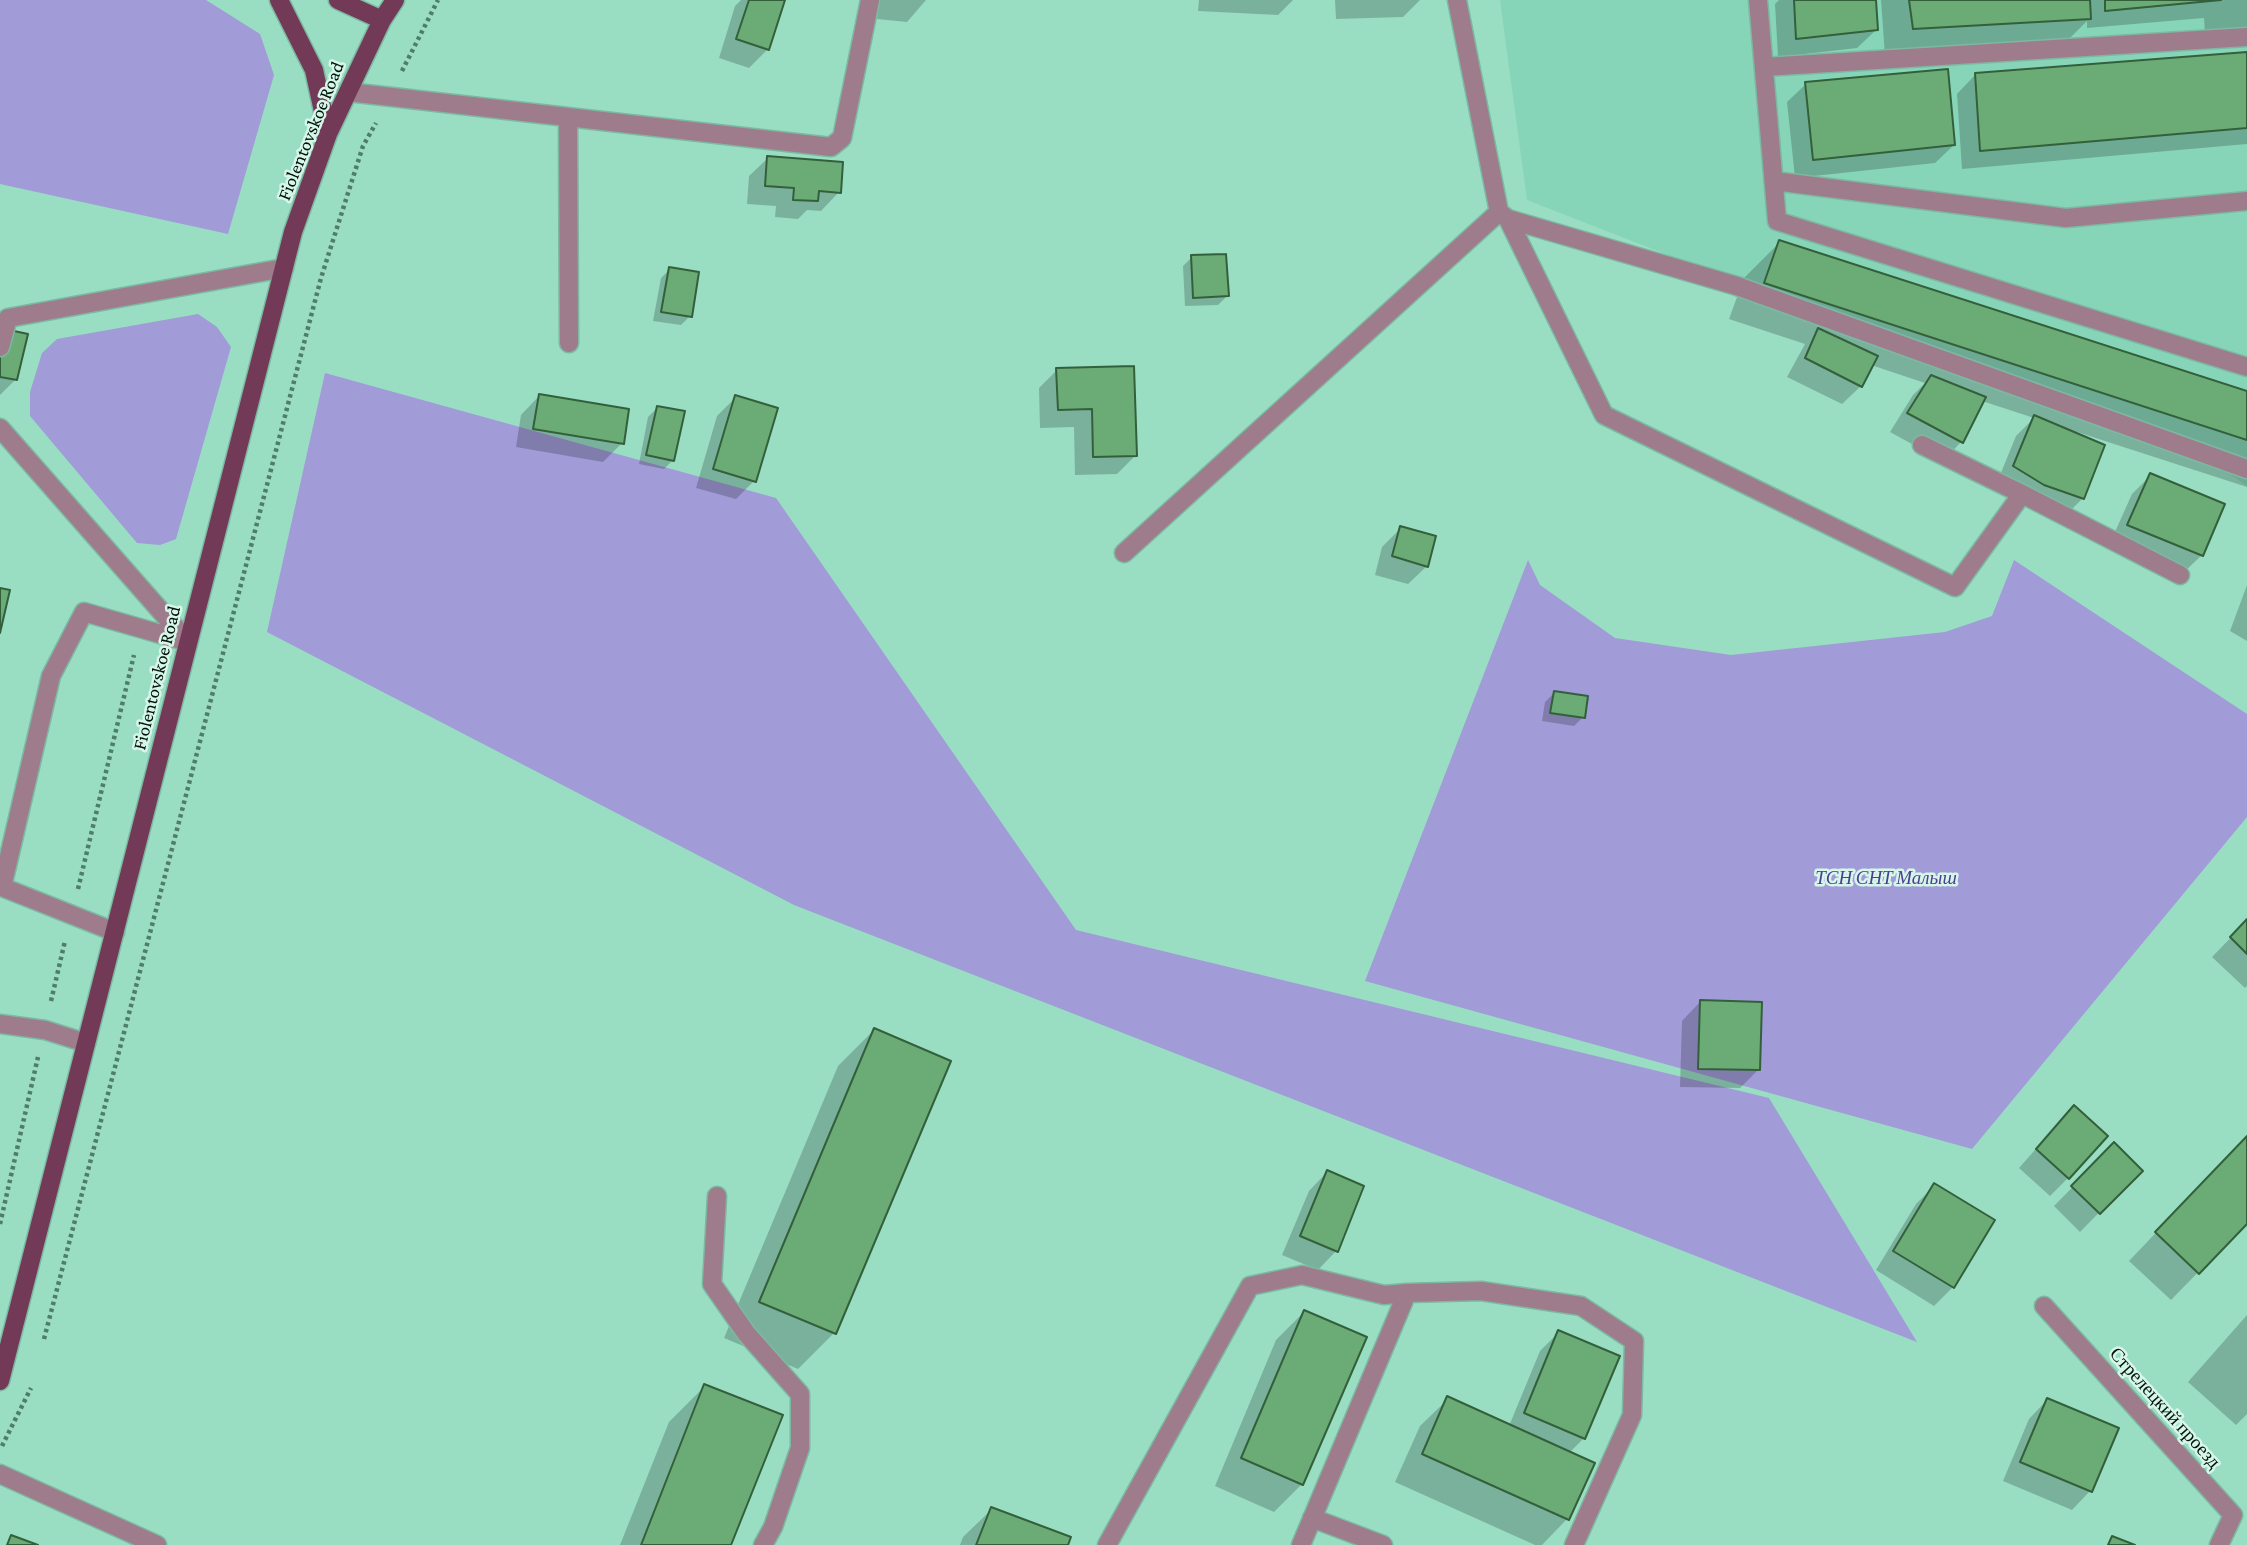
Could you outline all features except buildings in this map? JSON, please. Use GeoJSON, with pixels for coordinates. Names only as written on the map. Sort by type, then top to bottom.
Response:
{"type":"FeatureCollection","features":[{"type":"Feature","properties":{"kind":"main road"},"geometry":{"type":"LineString","coordinates":[[279,0],[314,70],[328,134]]}},
{"type":"Feature","properties":{"kind":"main road"},"geometry":{"type":"LineString","coordinates":[[338,0],[382,19]]}},
{"type":"Feature","properties":{"kind":"main road","name":"Fiolentovskoe Road"},"geometry":{"type":"LineString","coordinates":[[0,1381],[293,232],[328,134],[382,19],[395,0]]}},
{"type":"Feature","properties":{"kind":"street"},"geometry":{"type":"LineString","coordinates":[[348,92],[831,147],[842,138],[870,0]]}},
{"type":"Feature","properties":{"kind":"street"},"geometry":{"type":"LineString","coordinates":[[1457,0],[1503,216],[1604,415],[1955,587],[2022,494]]}},
{"type":"Feature","properties":{"kind":"street"},"geometry":{"type":"LineString","coordinates":[[1758,0],[1777,221],[2247,368]]}},
{"type":"Feature","properties":{"kind":"street"},"geometry":{"type":"LineString","coordinates":[[1763,67],[2247,37]]}},
{"type":"Feature","properties":{"kind":"street"},"geometry":{"type":"LineString","coordinates":[[568,117],[569,343]]}},
{"type":"Feature","properties":{"kind":"street"},"geometry":{"type":"LineString","coordinates":[[1774,181],[2066,218],[2247,201]]}},
{"type":"Feature","properties":{"kind":"street"},"geometry":{"type":"LineString","coordinates":[[1503,216],[1737,286],[2247,469]]}},
{"type":"Feature","properties":{"kind":"street"},"geometry":{"type":"LineString","coordinates":[[1124,553],[1503,216]]}},
{"type":"Feature","properties":{"kind":"street"},"geometry":{"type":"LineString","coordinates":[[0,347],[8,318],[284,268]]}},
{"type":"Feature","properties":{"kind":"street"},"geometry":{"type":"LineString","coordinates":[[0,428],[188,642]]}},
{"type":"Feature","properties":{"kind":"street"},"geometry":{"type":"LineString","coordinates":[[1922,445],[2180,575]]}},
{"type":"Feature","properties":{"kind":"street"},"geometry":{"type":"LineString","coordinates":[[114,932],[2,887],[51,676],[83,612],[188,642]]}},
{"type":"Feature","properties":{"kind":"street"},"geometry":{"type":"LineString","coordinates":[[0,1024],[45,1030],[86,1043]]}},
{"type":"Feature","properties":{"kind":"street"},"geometry":{"type":"LineString","coordinates":[[717,1196],[712,1284],[746,1333],[800,1394],[800,1448],[773,1527],[763,1545]]}},
{"type":"Feature","properties":{"kind":"street"},"geometry":{"type":"LineString","coordinates":[[1107,1545],[1250,1286],[1302,1275],[1384,1295],[1481,1292],[1581,1306],[1634,1341],[1632,1415],[1574,1545]]}},
{"type":"Feature","properties":{"kind":"street"},"geometry":{"type":"LineString","coordinates":[[1301,1545],[1407,1293]]}},
{"type":"Feature","properties":{"kind":"street","name":"Стрелецкий проезд"},"geometry":{"type":"LineString","coordinates":[[2044,1306],[2232,1514],[2219,1545]]}},
{"type":"Feature","properties":{"kind":"street"},"geometry":{"type":"LineString","coordinates":[[0,1474],[134,1540],[157,1545]]}},
{"type":"Feature","properties":{"kind":"street"},"geometry":{"type":"LineString","coordinates":[[1312,1518],[1382,1545]]}},
{"type":"Feature","properties":{"kind":"path"},"geometry":{"type":"LineString","coordinates":[[43,1345],[321,278],[363,146],[438,0]]}},
{"type":"Feature","properties":{"kind":"path"},"geometry":{"type":"LineString","coordinates":[[0,1449],[29,1398],[32,1385]]}},
{"type":"Feature","properties":{"kind":"shaded area"},"geometry":{"type":"Polygon","coordinates":[[[1500,0],[2247,0],[2247,486],[2231,475],[1527,200],[1500,0]]]}},
{"type":"Feature","properties":{"kind":"green space"},"geometry":{"type":"Polygon","coordinates":[[[0,0],[206,0],[260,34],[274,75],[228,234],[0,184],[0,0]]]}},
{"type":"Feature","properties":{"kind":"green space"},"geometry":{"type":"Polygon","coordinates":[[[198,314],[217,327],[231,347],[176,539],[160,545],[137,543],[30,416],[30,392],[42,353],[57,339],[198,314]]]}},
{"type":"Feature","properties":{"kind":"green space"},"geometry":{"type":"Polygon","coordinates":[[[325,373],[776,498],[1076,930],[1769,1098],[1917,1342],[794,905],[267,632],[325,373]]]}},
{"type":"Feature","properties":{"kind":"green space","name":"ТСН СНТ Малыш"},"geometry":{"type":"Polygon","coordinates":[[[1528,560],[1540,585],[1615,638],[1731,655],[1945,632],[1992,616],[2014,560],[2247,714],[2247,817],[1972,1149],[1365,981],[1528,560]]]}}]}
